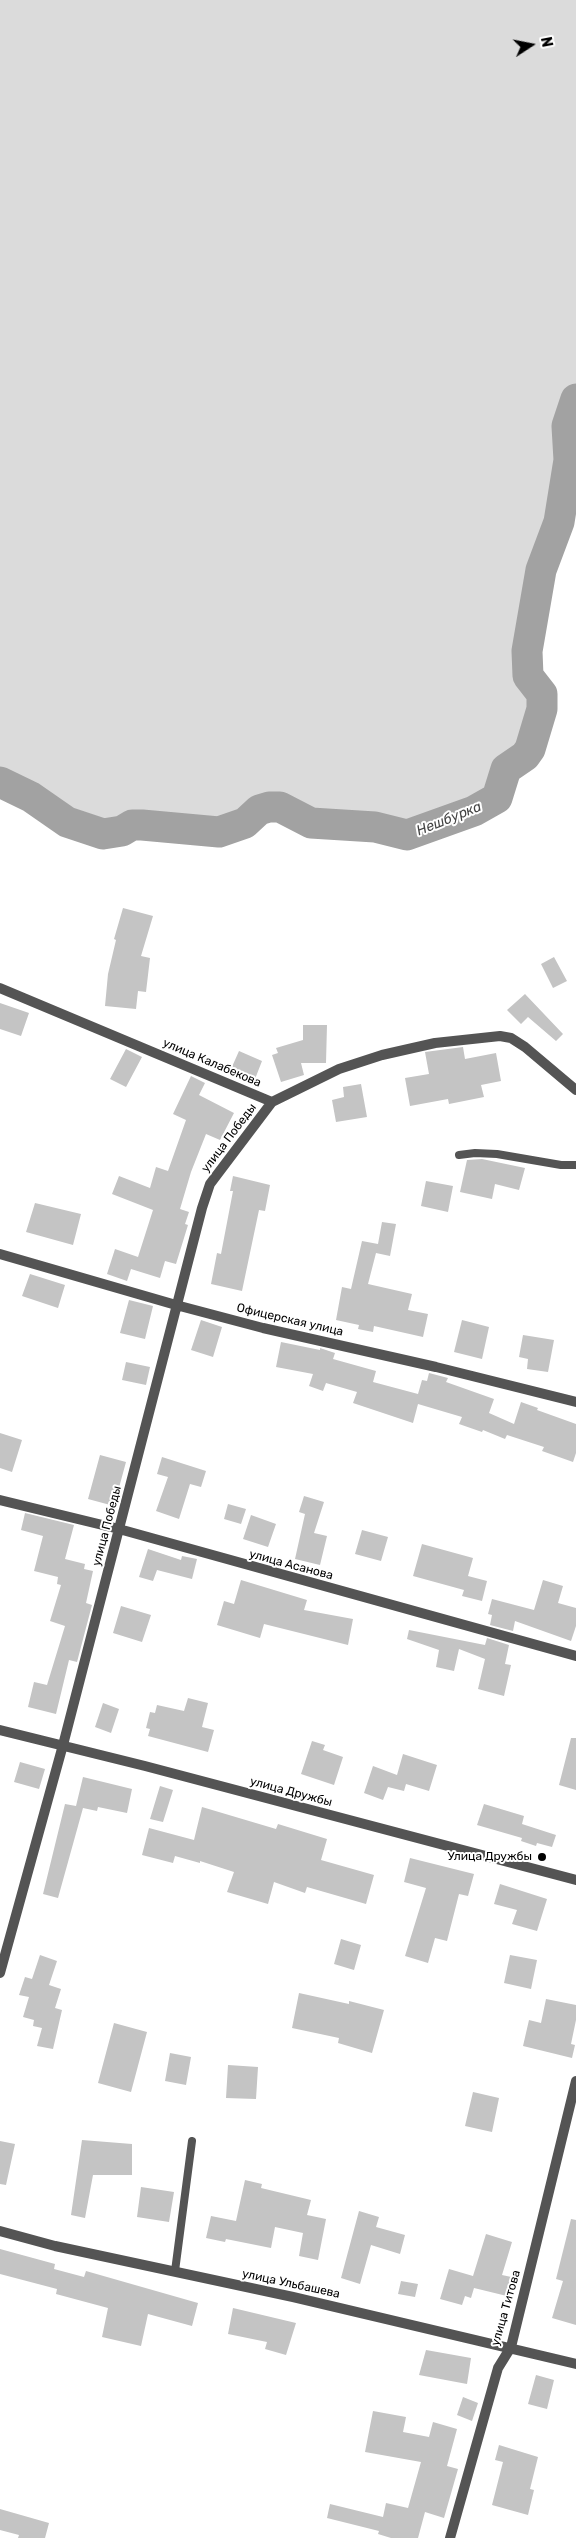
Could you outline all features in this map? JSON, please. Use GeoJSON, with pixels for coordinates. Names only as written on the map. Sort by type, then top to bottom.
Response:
{"type":"FeatureCollection","features":[{"type":"Feature","properties":{"kind":"street","name":"улица Калабекова"},"geometry":{"type":"LineString","coordinates":[[0,988],[272,1102]]}},
{"type":"Feature","properties":{"kind":"street"},"geometry":{"type":"LineString","coordinates":[[272,1102],[331,1072],[382,1055],[435,1043],[500,1036],[511,1038],[524,1047],[576,1090]]}},
{"type":"Feature","properties":{"kind":"street","name":"улица Победы"},"geometry":{"type":"LineString","coordinates":[[0,1973],[119,1529],[176,1305],[210,1184],[272,1102]]}},
{"type":"Feature","properties":{"kind":"street","name":"Офицерская улица"},"geometry":{"type":"LineString","coordinates":[[0,1254],[176,1305],[576,1402]]}},
{"type":"Feature","properties":{"kind":"street","name":"улица Асанова"},"geometry":{"type":"LineString","coordinates":[[0,1500],[119,1529],[576,1656]]}},
{"type":"Feature","properties":{"kind":"street","name":"улица Дружбы"},"geometry":{"type":"LineString","coordinates":[[0,1730],[576,1880]]}},
{"type":"Feature","properties":{"kind":"street","name":"улица Титова"},"geometry":{"type":"LineString","coordinates":[[450,2538],[498,2368],[511,2347],[576,2081]]}},
{"type":"Feature","properties":{"kind":"street","name":"улица Ульбашева"},"geometry":{"type":"LineString","coordinates":[[0,2231],[55,2246],[511,2347],[576,2364]]}},
{"type":"Feature","properties":{"kind":"lane"},"geometry":{"type":"LineString","coordinates":[[459,1156],[475,1153],[497,1154],[561,1165],[576,1165]]}},
{"type":"Feature","properties":{"kind":"lane"},"geometry":{"type":"LineString","coordinates":[[174,2271],[192,2141]]}},
{"type":"Feature","properties":{"kind":"shaded area"},"geometry":{"type":"Polygon","coordinates":[[[0,0],[576,0],[576,399],[567,426],[569,460],[559,522],[541,570],[527,651],[528,676],[542,694],[542,709],[530,749],[525,756],[506,769],[497,798],[488,804],[407,835],[375,827],[311,823],[280,807],[269,807],[259,810],[245,823],[219,832],[132,825],[122,831],[103,834],[67,822],[31,797],[0,782],[0,0]]]}},
{"type":"Feature","properties":{"kind":"building"},"geometry":{"type":"Polygon","coordinates":[[[123,908],[153,916],[141,956],[150,958],[146,992],[138,991],[136,1009],[105,1006],[108,974],[116,940],[114,939],[123,908]]]}},
{"type":"Feature","properties":{"kind":"building"},"geometry":{"type":"Polygon","coordinates":[[[554,957],[567,981],[553,988],[541,964],[554,957]]]}},
{"type":"Feature","properties":{"kind":"building"},"geometry":{"type":"Polygon","coordinates":[[[525,994],[563,1034],[556,1041],[528,1017],[521,1024],[507,1010],[525,994]]]}},
{"type":"Feature","properties":{"kind":"building"},"geometry":{"type":"Polygon","coordinates":[[[0,1003],[29,1013],[21,1036],[0,1029],[0,1003]]]}},
{"type":"Feature","properties":{"kind":"building"},"geometry":{"type":"Polygon","coordinates":[[[303,1025],[327,1025],[326,1063],[301,1063],[304,1075],[281,1082],[272,1055],[278,1053],[276,1048],[303,1040],[303,1025]]]}},
{"type":"Feature","properties":{"kind":"building"},"geometry":{"type":"Polygon","coordinates":[[[463,1047],[465,1059],[496,1053],[501,1081],[481,1085],[484,1097],[449,1104],[448,1099],[410,1106],[405,1078],[429,1074],[425,1052],[463,1047]]]}},
{"type":"Feature","properties":{"kind":"building"},"geometry":{"type":"Polygon","coordinates":[[[126,1049],[142,1057],[126,1087],[110,1079],[126,1049]]]}},
{"type":"Feature","properties":{"kind":"building"},"geometry":{"type":"Polygon","coordinates":[[[239,1051],[262,1061],[255,1079],[231,1069],[239,1051]]]}},
{"type":"Feature","properties":{"kind":"building"},"geometry":{"type":"Polygon","coordinates":[[[191,1076],[205,1083],[199,1095],[234,1113],[220,1140],[206,1134],[191,1172],[180,1209],[189,1212],[185,1224],[188,1225],[176,1264],[165,1261],[160,1278],[131,1269],[127,1281],[107,1274],[115,1249],[138,1257],[153,1210],[112,1194],[119,1176],[150,1188],[156,1167],[168,1171],[186,1120],[173,1114],[191,1076]]]}},
{"type":"Feature","properties":{"kind":"building"},"geometry":{"type":"Polygon","coordinates":[[[361,1084],[367,1117],[336,1122],[332,1100],[344,1097],[343,1087],[361,1084]]]}},
{"type":"Feature","properties":{"kind":"building"},"geometry":{"type":"Polygon","coordinates":[[[482,1159],[525,1168],[519,1190],[495,1184],[492,1199],[460,1192],[467,1160],[482,1159]]]}},
{"type":"Feature","properties":{"kind":"building"},"geometry":{"type":"Polygon","coordinates":[[[233,1176],[270,1185],[265,1211],[259,1210],[242,1291],[211,1284],[217,1253],[221,1254],[233,1191],[230,1191],[233,1176]]]}},
{"type":"Feature","properties":{"kind":"building"},"geometry":{"type":"Polygon","coordinates":[[[426,1181],[453,1186],[448,1212],[421,1206],[426,1181]]]}},
{"type":"Feature","properties":{"kind":"building"},"geometry":{"type":"Polygon","coordinates":[[[35,1203],[81,1214],[73,1245],[26,1232],[35,1203]]]}},
{"type":"Feature","properties":{"kind":"building"},"geometry":{"type":"Polygon","coordinates":[[[382,1222],[396,1224],[390,1256],[376,1253],[368,1284],[412,1294],[408,1310],[428,1314],[423,1337],[374,1326],[373,1332],[358,1329],[359,1325],[336,1320],[342,1287],[351,1289],[362,1241],[378,1244],[382,1222]]]}},
{"type":"Feature","properties":{"kind":"building"},"geometry":{"type":"Polygon","coordinates":[[[30,1274],[65,1285],[58,1308],[22,1296],[30,1274]]]}},
{"type":"Feature","properties":{"kind":"building"},"geometry":{"type":"Polygon","coordinates":[[[129,1300],[153,1306],[145,1339],[120,1333],[129,1300]]]}},
{"type":"Feature","properties":{"kind":"building"},"geometry":{"type":"Polygon","coordinates":[[[201,1320],[222,1327],[213,1357],[191,1350],[201,1320]]]}},
{"type":"Feature","properties":{"kind":"building"},"geometry":{"type":"Polygon","coordinates":[[[462,1320],[489,1327],[482,1359],[454,1352],[462,1320]]]}},
{"type":"Feature","properties":{"kind":"building"},"geometry":{"type":"Polygon","coordinates":[[[523,1335],[554,1340],[548,1372],[527,1369],[528,1359],[519,1357],[523,1335]]]}},
{"type":"Feature","properties":{"kind":"building"},"geometry":{"type":"Polygon","coordinates":[[[281,1342],[320,1350],[320,1348],[335,1353],[333,1359],[376,1371],[373,1382],[418,1394],[422,1380],[427,1381],[429,1373],[448,1378],[446,1382],[494,1399],[489,1413],[514,1424],[521,1402],[538,1408],[537,1410],[576,1424],[576,1453],[573,1462],[542,1451],[544,1447],[507,1435],[505,1439],[483,1430],[482,1432],[459,1424],[462,1417],[418,1404],[413,1423],[353,1403],[357,1392],[326,1383],[323,1391],[309,1386],[313,1374],[276,1367],[281,1342]]]}},
{"type":"Feature","properties":{"kind":"building"},"geometry":{"type":"Polygon","coordinates":[[[126,1362],[150,1367],[146,1385],[122,1380],[126,1362]]]}},
{"type":"Feature","properties":{"kind":"building"},"geometry":{"type":"Polygon","coordinates":[[[0,1433],[22,1440],[12,1472],[0,1468],[0,1433]]]}},
{"type":"Feature","properties":{"kind":"building"},"geometry":{"type":"Polygon","coordinates":[[[100,1455],[126,1462],[114,1506],[88,1499],[100,1455]]]}},
{"type":"Feature","properties":{"kind":"building"},"geometry":{"type":"Polygon","coordinates":[[[162,1457],[206,1471],[201,1487],[190,1484],[179,1519],[156,1511],[168,1477],[157,1474],[162,1457]]]}},
{"type":"Feature","properties":{"kind":"building"},"geometry":{"type":"Polygon","coordinates":[[[304,1496],[324,1502],[314,1533],[327,1536],[320,1565],[295,1559],[305,1514],[299,1512],[304,1496]]]}},
{"type":"Feature","properties":{"kind":"building"},"geometry":{"type":"Polygon","coordinates":[[[228,1504],[246,1509],[241,1524],[224,1519],[228,1504]]]}},
{"type":"Feature","properties":{"kind":"building"},"geometry":{"type":"Polygon","coordinates":[[[25,1513],[74,1525],[65,1559],[85,1564],[84,1569],[93,1571],[86,1603],[92,1605],[77,1662],[69,1660],[56,1714],[28,1707],[34,1682],[47,1685],[65,1626],[50,1621],[61,1585],[57,1584],[58,1577],[34,1571],[43,1536],[21,1530],[25,1513]]]}},
{"type":"Feature","properties":{"kind":"building"},"geometry":{"type":"Polygon","coordinates":[[[251,1515],[276,1524],[268,1547],[243,1539],[251,1515]]]}},
{"type":"Feature","properties":{"kind":"building"},"geometry":{"type":"Polygon","coordinates":[[[362,1530],[388,1537],[381,1561],[355,1554],[362,1530]]]}},
{"type":"Feature","properties":{"kind":"building"},"geometry":{"type":"Polygon","coordinates":[[[422,1544],[473,1558],[468,1576],[487,1581],[482,1601],[462,1596],[464,1590],[413,1576],[422,1544]]]}},
{"type":"Feature","properties":{"kind":"building"},"geometry":{"type":"Polygon","coordinates":[[[148,1549],[181,1560],[182,1556],[197,1559],[192,1579],[157,1570],[153,1581],[139,1577],[148,1549]]]}},
{"type":"Feature","properties":{"kind":"building"},"geometry":{"type":"Polygon","coordinates":[[[241,1580],[307,1600],[304,1610],[353,1619],[348,1645],[264,1624],[260,1638],[217,1625],[224,1601],[234,1604],[241,1580]]]}},
{"type":"Feature","properties":{"kind":"building"},"geometry":{"type":"Polygon","coordinates":[[[543,1580],[563,1586],[558,1603],[576,1608],[576,1626],[571,1641],[515,1621],[513,1631],[490,1625],[492,1615],[488,1614],[492,1599],[534,1610],[543,1580]]]}},
{"type":"Feature","properties":{"kind":"building"},"geometry":{"type":"Polygon","coordinates":[[[121,1606],[151,1615],[142,1642],[113,1633],[121,1606]]]}},
{"type":"Feature","properties":{"kind":"building"},"geometry":{"type":"Polygon","coordinates":[[[409,1630],[485,1645],[487,1638],[509,1645],[505,1664],[511,1665],[504,1696],[478,1689],[485,1659],[459,1649],[454,1671],[436,1667],[439,1650],[407,1639],[409,1630]]]}},
{"type":"Feature","properties":{"kind":"building"},"geometry":{"type":"Polygon","coordinates":[[[188,1698],[208,1703],[202,1727],[214,1730],[208,1752],[148,1736],[150,1729],[146,1728],[150,1712],[155,1713],[157,1705],[184,1711],[188,1698]]]}},
{"type":"Feature","properties":{"kind":"building"},"geometry":{"type":"Polygon","coordinates":[[[103,1703],[119,1709],[111,1733],[95,1727],[103,1703]]]}},
{"type":"Feature","properties":{"kind":"building"},"geometry":{"type":"Polygon","coordinates":[[[571,1738],[576,1738],[576,1790],[559,1785],[571,1738]]]}},
{"type":"Feature","properties":{"kind":"building"},"geometry":{"type":"Polygon","coordinates":[[[312,1741],[325,1745],[323,1750],[343,1757],[334,1785],[301,1774],[312,1741]]]}},
{"type":"Feature","properties":{"kind":"building"},"geometry":{"type":"Polygon","coordinates":[[[403,1754],[437,1765],[429,1791],[406,1784],[404,1791],[388,1787],[383,1800],[364,1793],[373,1766],[397,1775],[403,1754]]]}},
{"type":"Feature","properties":{"kind":"building"},"geometry":{"type":"Polygon","coordinates":[[[20,1762],[45,1769],[39,1789],[14,1782],[20,1762]]]}},
{"type":"Feature","properties":{"kind":"building"},"geometry":{"type":"Polygon","coordinates":[[[83,1777],[132,1789],[127,1813],[98,1807],[97,1811],[83,1808],[58,1898],[43,1894],[65,1804],[76,1806],[83,1777]]]}},
{"type":"Feature","properties":{"kind":"building"},"geometry":{"type":"Polygon","coordinates":[[[160,1786],[173,1790],[163,1822],[150,1819],[160,1786]]]}},
{"type":"Feature","properties":{"kind":"building"},"geometry":{"type":"Polygon","coordinates":[[[484,1804],[524,1816],[522,1824],[556,1835],[552,1847],[537,1843],[536,1846],[521,1841],[522,1838],[477,1825],[484,1804]]]}},
{"type":"Feature","properties":{"kind":"building"},"geometry":{"type":"Polygon","coordinates":[[[202,1807],[276,1829],[278,1824],[327,1839],[321,1860],[374,1875],[366,1904],[307,1887],[305,1893],[274,1882],[268,1904],[227,1892],[234,1872],[200,1861],[200,1863],[175,1856],[173,1863],[142,1855],[149,1828],[194,1840],[202,1807]]]}},
{"type":"Feature","properties":{"kind":"building"},"geometry":{"type":"Polygon","coordinates":[[[410,1858],[474,1874],[468,1896],[459,1894],[447,1941],[435,1938],[428,1963],[405,1956],[426,1888],[404,1882],[410,1858]]]}},
{"type":"Feature","properties":{"kind":"building"},"geometry":{"type":"Polygon","coordinates":[[[500,1884],[547,1899],[537,1931],[512,1924],[517,1910],[494,1904],[500,1884]]]}},
{"type":"Feature","properties":{"kind":"building"},"geometry":{"type":"Polygon","coordinates":[[[341,1939],[361,1945],[354,1970],[334,1964],[341,1939]]]}},
{"type":"Feature","properties":{"kind":"building"},"geometry":{"type":"Polygon","coordinates":[[[40,1955],[57,1961],[49,1985],[61,1989],[55,2008],[62,2010],[53,2049],[37,2046],[42,2028],[33,2026],[34,2020],[23,2017],[29,1997],[19,1995],[25,1977],[32,1979],[40,1955]]]}},
{"type":"Feature","properties":{"kind":"building"},"geometry":{"type":"Polygon","coordinates":[[[510,1955],[537,1960],[531,1989],[504,1983],[510,1955]]]}},
{"type":"Feature","properties":{"kind":"building"},"geometry":{"type":"Polygon","coordinates":[[[299,1993],[349,2004],[349,2001],[384,2010],[372,2053],[338,2043],[339,2038],[292,2028],[299,1993]]]}},
{"type":"Feature","properties":{"kind":"building"},"geometry":{"type":"Polygon","coordinates":[[[546,1999],[576,2005],[576,2020],[571,2044],[575,2045],[572,2058],[523,2046],[529,2020],[541,2023],[546,1999]]]}},
{"type":"Feature","properties":{"kind":"building"},"geometry":{"type":"Polygon","coordinates":[[[114,2023],[147,2032],[131,2092],[98,2083],[114,2023]]]}},
{"type":"Feature","properties":{"kind":"building"},"geometry":{"type":"Polygon","coordinates":[[[170,2053],[191,2057],[186,2085],[165,2081],[170,2053]]]}},
{"type":"Feature","properties":{"kind":"building"},"geometry":{"type":"Polygon","coordinates":[[[228,2065],[258,2067],[256,2099],[226,2098],[228,2065]]]}},
{"type":"Feature","properties":{"kind":"building"},"geometry":{"type":"Polygon","coordinates":[[[473,2092],[499,2098],[492,2132],[465,2126],[473,2092]]]}},
{"type":"Feature","properties":{"kind":"building"},"geometry":{"type":"Polygon","coordinates":[[[82,2140],[132,2144],[132,2175],[93,2175],[85,2218],[71,2215],[82,2140]]]}},
{"type":"Feature","properties":{"kind":"building"},"geometry":{"type":"Polygon","coordinates":[[[0,2141],[15,2144],[6,2185],[0,2184],[0,2141]]]}},
{"type":"Feature","properties":{"kind":"building"},"geometry":{"type":"Polygon","coordinates":[[[245,2180],[262,2184],[261,2188],[311,2200],[307,2215],[326,2219],[318,2260],[299,2256],[303,2233],[275,2227],[271,2248],[226,2239],[225,2242],[206,2238],[211,2216],[236,2221],[245,2180]]]}},
{"type":"Feature","properties":{"kind":"building"},"geometry":{"type":"Polygon","coordinates":[[[141,2187],[174,2192],[169,2222],[137,2217],[141,2187]]]}},
{"type":"Feature","properties":{"kind":"building"},"geometry":{"type":"Polygon","coordinates":[[[359,2211],[379,2217],[376,2227],[405,2235],[400,2254],[371,2245],[360,2284],[341,2278],[359,2211]]]}},
{"type":"Feature","properties":{"kind":"building"},"geometry":{"type":"Polygon","coordinates":[[[571,2219],[576,2220],[576,2325],[552,2318],[563,2281],[556,2279],[571,2219]]]}},
{"type":"Feature","properties":{"kind":"building"},"geometry":{"type":"Polygon","coordinates":[[[486,2234],[512,2242],[502,2275],[516,2278],[511,2297],[474,2288],[471,2298],[465,2296],[462,2305],[440,2299],[449,2269],[473,2276],[486,2234]]]}},
{"type":"Feature","properties":{"kind":"building"},"geometry":{"type":"Polygon","coordinates":[[[0,2249],[55,2264],[54,2269],[84,2277],[86,2271],[198,2303],[192,2326],[148,2314],[141,2346],[102,2337],[108,2308],[56,2294],[57,2289],[0,2274],[0,2249]]]}},
{"type":"Feature","properties":{"kind":"building"},"geometry":{"type":"Polygon","coordinates":[[[401,2281],[418,2284],[415,2297],[398,2294],[401,2281]]]}},
{"type":"Feature","properties":{"kind":"building"},"geometry":{"type":"Polygon","coordinates":[[[233,2308],[296,2323],[286,2355],[265,2349],[267,2342],[228,2334],[233,2308]]]}},
{"type":"Feature","properties":{"kind":"building"},"geometry":{"type":"Polygon","coordinates":[[[426,2350],[471,2358],[467,2384],[419,2375],[426,2350]]]}},
{"type":"Feature","properties":{"kind":"building"},"geometry":{"type":"Polygon","coordinates":[[[536,2375],[554,2380],[547,2409],[528,2404],[536,2375]]]}},
{"type":"Feature","properties":{"kind":"building"},"geometry":{"type":"Polygon","coordinates":[[[463,2397],[478,2403],[472,2421],[457,2415],[463,2397]]]}},
{"type":"Feature","properties":{"kind":"building"},"geometry":{"type":"Polygon","coordinates":[[[373,2411],[406,2417],[403,2432],[429,2437],[433,2422],[457,2429],[447,2466],[458,2469],[444,2518],[425,2512],[418,2538],[391,2538],[378,2534],[379,2531],[327,2518],[330,2504],[383,2517],[386,2503],[408,2508],[421,2462],[365,2452],[373,2411]]]}},
{"type":"Feature","properties":{"kind":"building"},"geometry":{"type":"Polygon","coordinates":[[[499,2445],[538,2457],[530,2489],[534,2490],[528,2515],[492,2505],[503,2462],[495,2460],[499,2445]]]}},
{"type":"Feature","properties":{"kind":"building"},"geometry":{"type":"Polygon","coordinates":[[[0,2509],[49,2523],[45,2538],[18,2538],[19,2535],[0,2530],[0,2509]]]}},
{"type":"Feature","properties":{"kind":"waterway","name":"Нешбурка"},"geometry":{"type":"LineString","coordinates":[[0,782],[31,797],[67,822],[103,834],[122,831],[132,825],[219,832],[245,823],[259,810],[269,807],[280,807],[311,823],[375,827],[407,835],[474,811],[497,798],[506,769],[525,756],[530,749],[542,709],[542,694],[528,676],[527,651],[541,570],[559,522],[569,460],[567,426],[576,399]]}},
{"type":"Feature","properties":{"kind":"place","name":"Улица Дружбы"},"geometry":{"type":"Point","coordinates":[542,1857]}}]}
